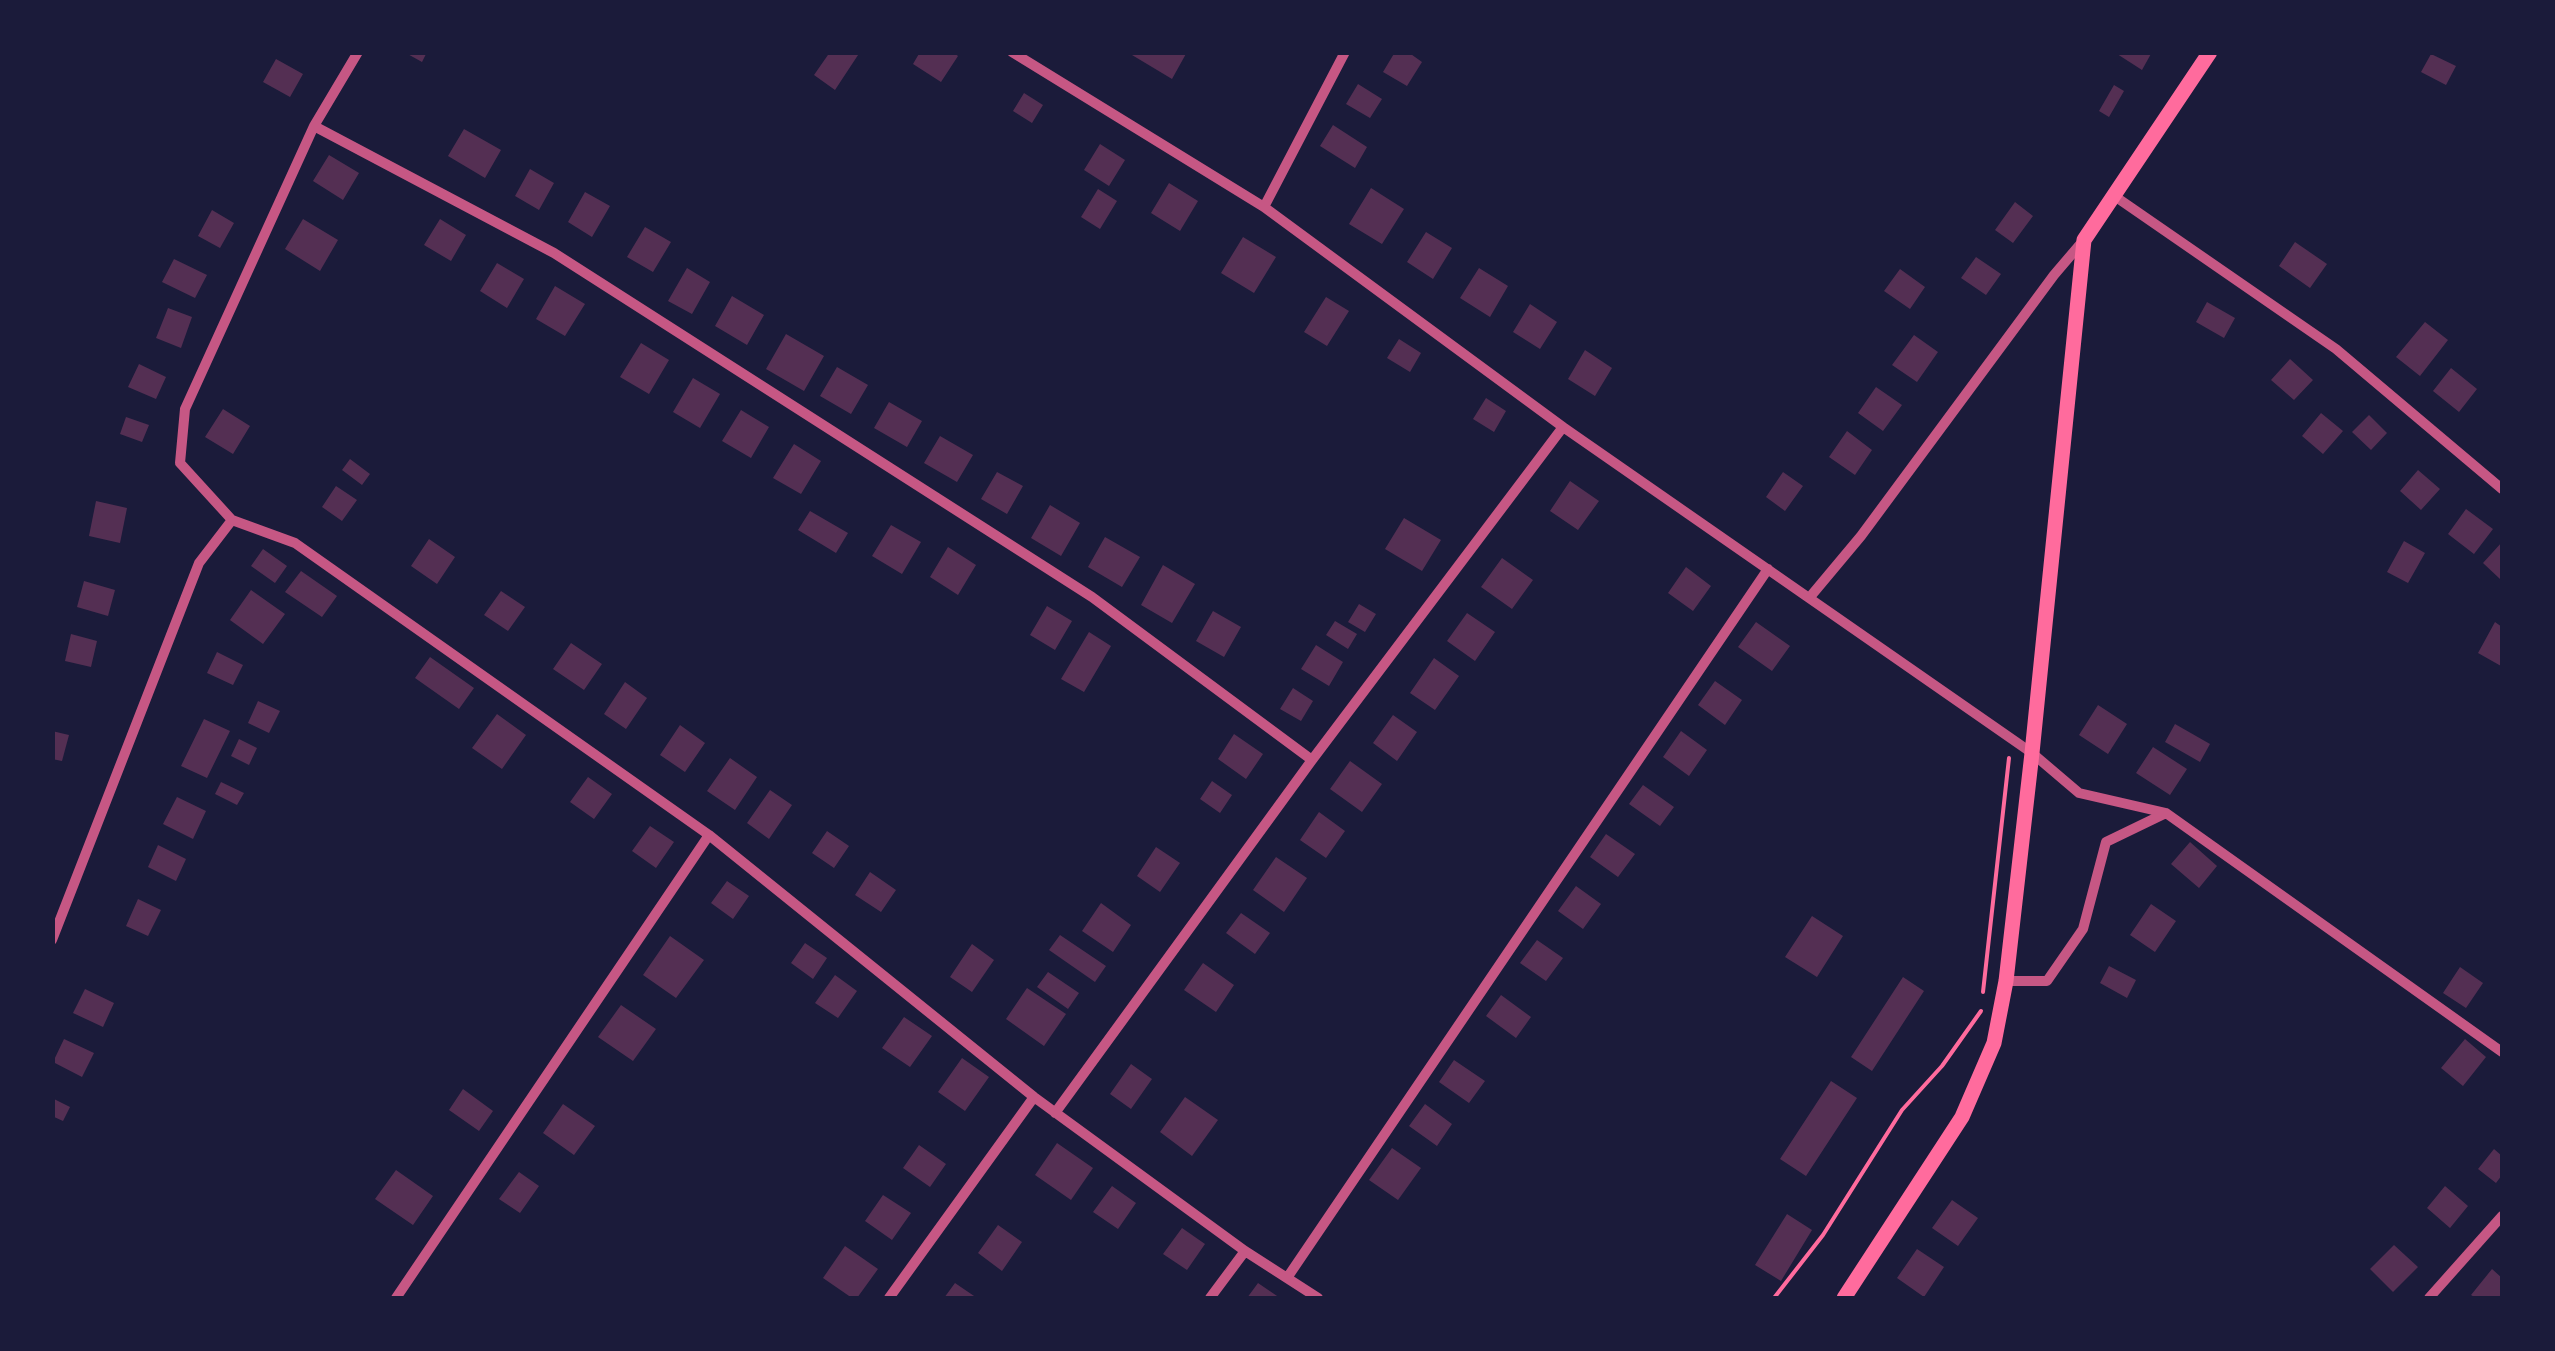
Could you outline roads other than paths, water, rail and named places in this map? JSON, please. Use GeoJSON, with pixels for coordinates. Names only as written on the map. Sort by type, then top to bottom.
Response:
{"type":"FeatureCollection","features":[{"type":"Feature","properties":{"kind":"main road"},"geometry":{"type":"LineString","coordinates":[[1844,1298],[1962,1117],[1994,1043],[2006,981],[2032,753],[2084,240],[2210,52]]}},
{"type":"Feature","properties":{"kind":"street"},"geometry":{"type":"LineString","coordinates":[[358,52],[314,126],[185,409],[180,463],[232,520],[295,543],[709,835],[1034,1098],[1245,1251],[1318,1298]]}},
{"type":"Feature","properties":{"kind":"street"},"geometry":{"type":"LineString","coordinates":[[1012,52],[1264,207],[1563,427],[2012,738],[2080,793],[2166,813],[2502,1052]]}},
{"type":"Feature","properties":{"kind":"street"},"geometry":{"type":"LineString","coordinates":[[1264,207],[1346,52]]}},
{"type":"Feature","properties":{"kind":"street"},"geometry":{"type":"LineString","coordinates":[[314,126],[554,254],[1092,598],[1312,760]]}},
{"type":"Feature","properties":{"kind":"street"},"geometry":{"type":"LineString","coordinates":[[2112,195],[2336,349],[2502,489]]}},
{"type":"Feature","properties":{"kind":"street"},"geometry":{"type":"LineString","coordinates":[[1810,597],[1862,536],[2084,240]]}},
{"type":"Feature","properties":{"kind":"street"},"geometry":{"type":"LineString","coordinates":[[1055,1113],[1312,760],[1563,427]]}},
{"type":"Feature","properties":{"kind":"street"},"geometry":{"type":"LineString","coordinates":[[52,940],[198,563],[232,520]]}},
{"type":"Feature","properties":{"kind":"street"},"geometry":{"type":"LineString","coordinates":[[1287,1278],[1768,569]]}},
{"type":"Feature","properties":{"kind":"street"},"geometry":{"type":"LineString","coordinates":[[2006,981],[2047,982],[2083,929],[2106,842],[2166,813]]}},
{"type":"Feature","properties":{"kind":"street"},"geometry":{"type":"LineString","coordinates":[[396,1298],[709,835]]}},
{"type":"Feature","properties":{"kind":"street"},"geometry":{"type":"LineString","coordinates":[[889,1298],[1034,1098]]}},
{"type":"Feature","properties":{"kind":"street"},"geometry":{"type":"LineString","coordinates":[[2429,1298],[2502,1216]]}},
{"type":"Feature","properties":{"kind":"street"},"geometry":{"type":"LineString","coordinates":[[1210,1298],[1245,1251]]}}]}
